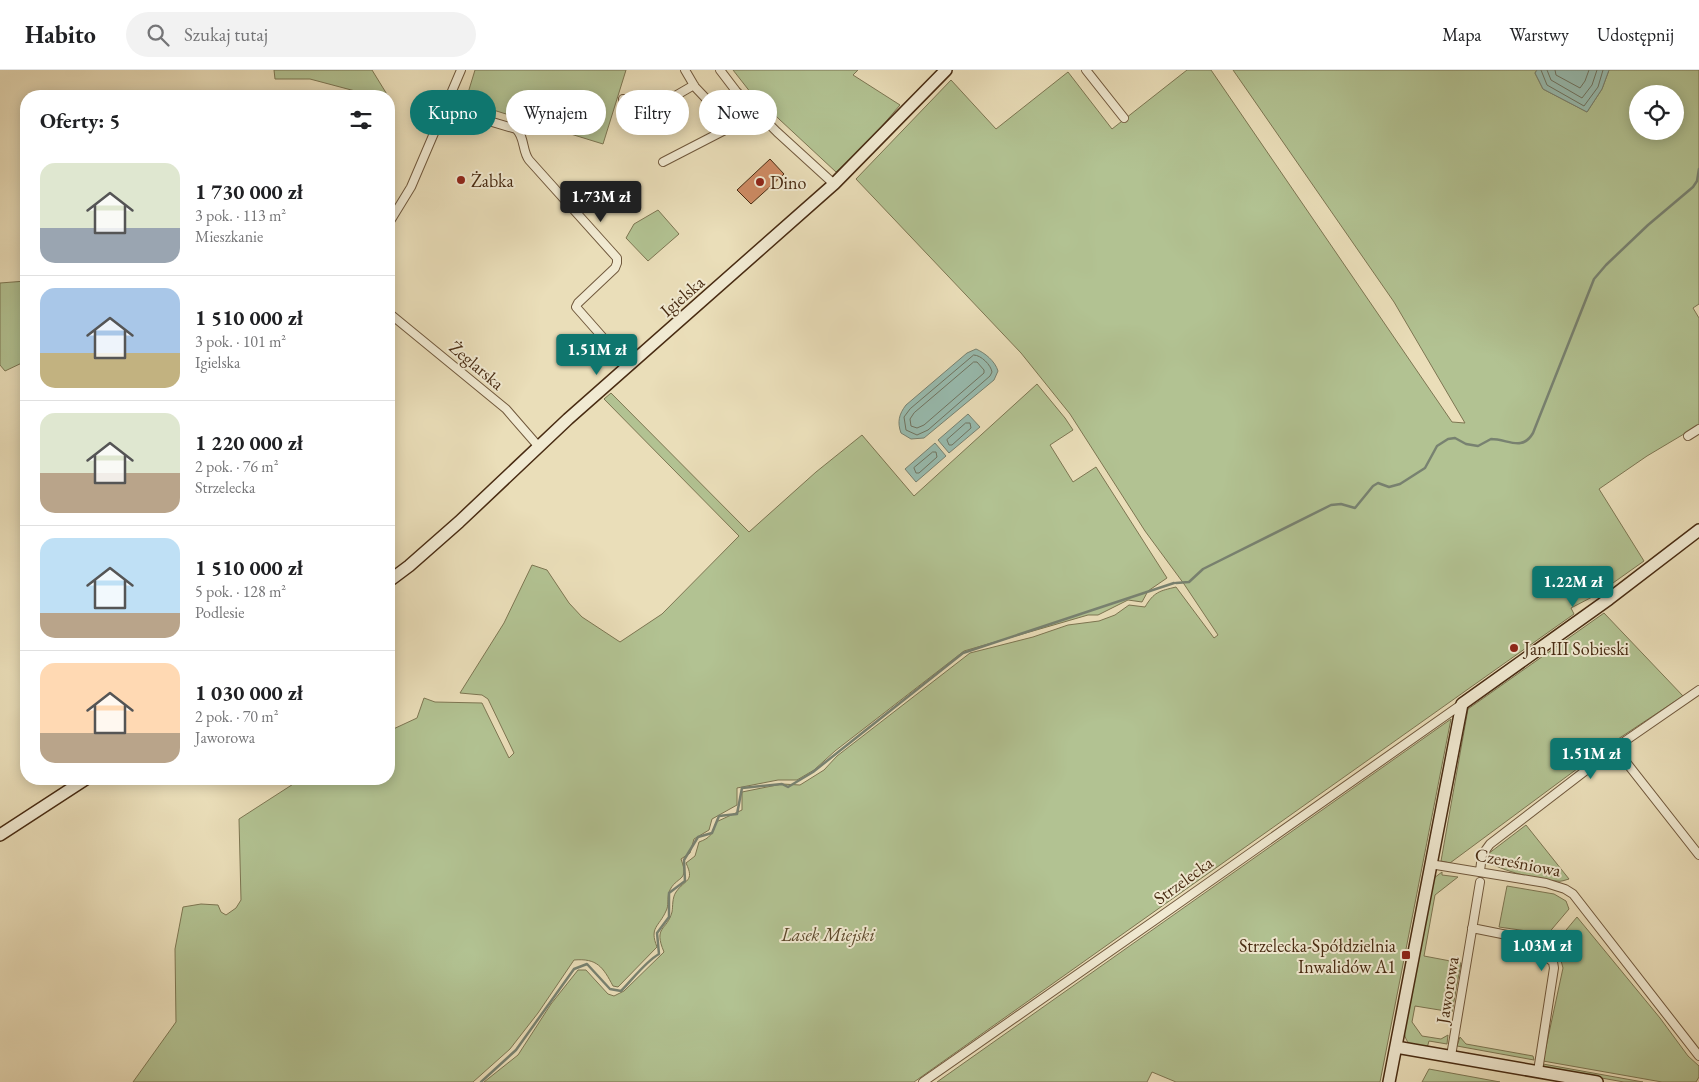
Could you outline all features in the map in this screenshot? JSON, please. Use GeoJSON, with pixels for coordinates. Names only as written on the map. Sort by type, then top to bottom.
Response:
{"type":"FeatureCollection","features":[{"type":"Feature","properties":{"kind":"street"},"geometry":{"type":"LineString","coordinates":[[453,90],[461,70]]}},
{"type":"Feature","properties":{"kind":"street"},"geometry":{"type":"LineString","coordinates":[[685,70],[699,91]]}},
{"type":"Feature","properties":{"kind":"street"},"geometry":{"type":"LineString","coordinates":[[720,70],[735,90]]}},
{"type":"Feature","properties":{"kind":"street","name":"Igielska"},"geometry":{"type":"LineString","coordinates":[[395,576],[409,566],[628,366],[834,184],[946,70]]}},
{"type":"Feature","properties":{"kind":"street"},"geometry":{"type":"LineString","coordinates":[[1086,70],[1124,118]]}},
{"type":"Feature","properties":{"kind":"street"},"geometry":{"type":"LineString","coordinates":[[687,90],[694,86]]}},
{"type":"Feature","properties":{"kind":"street"},"geometry":{"type":"LineString","coordinates":[[496,123],[516,129],[521,134],[524,152],[529,160],[616,258],[615,268],[576,307],[628,366]]}},
{"type":"Feature","properties":{"kind":"street"},"geometry":{"type":"LineString","coordinates":[[777,131],[834,184]]}},
{"type":"Feature","properties":{"kind":"street"},"geometry":{"type":"LineString","coordinates":[[395,213],[411,187],[434,135]]}},
{"type":"Feature","properties":{"kind":"street"},"geometry":{"type":"LineString","coordinates":[[663,162],[717,135]]}},
{"type":"Feature","properties":{"kind":"street","name":"Żeglarska"},"geometry":{"type":"LineString","coordinates":[[395,318],[506,409],[539,447]]}},
{"type":"Feature","properties":{"kind":"street"},"geometry":{"type":"LineString","coordinates":[[1688,436],[1699,429]]}},
{"type":"Feature","properties":{"kind":"street","name":"Strzelecka"},"geometry":{"type":"LineString","coordinates":[[922,1082],[1151,924],[1462,704],[1609,599],[1699,530]]}},
{"type":"Feature","properties":{"kind":"street"},"geometry":{"type":"LineString","coordinates":[[1480,871],[1482,855],[1490,844],[1615,748],[1699,690]]}},
{"type":"Feature","properties":{"kind":"street"},"geometry":{"type":"LineString","coordinates":[[1389,1082],[1462,704]]}},
{"type":"Feature","properties":{"kind":"street"},"geometry":{"type":"LineString","coordinates":[[1615,748],[1699,855]]}},
{"type":"Feature","properties":{"kind":"street"},"geometry":{"type":"LineString","coordinates":[[0,835],[77,785]]}},
{"type":"Feature","properties":{"kind":"street","name":"Czereśniowa"},"geometry":{"type":"LineString","coordinates":[[1430,864],[1480,871],[1557,886],[1573,894],[1699,1056]]}},
{"type":"Feature","properties":{"kind":"street","name":"Jaworowa"},"geometry":{"type":"LineString","coordinates":[[1451,1056],[1480,882]]}},
{"type":"Feature","properties":{"kind":"street"},"geometry":{"type":"LineString","coordinates":[[1472,928],[1525,940],[1554,965],[1538,1071]]}},
{"type":"Feature","properties":{"kind":"street"},"geometry":{"type":"LineString","coordinates":[[1396,1048],[1597,1082]]}},
{"type":"Feature","properties":{"kind":"green space"},"geometry":{"type":"Polygon","coordinates":[[[274,70],[372,70],[384,90],[351,90],[310,79],[275,79],[274,70]]]}},
{"type":"Feature","properties":{"kind":"green space"},"geometry":{"type":"Polygon","coordinates":[[[475,70],[626,70],[620,90],[616,90],[616,102],[606,134],[606,90],[506,90],[506,114],[496,111],[496,90],[469,90],[475,70]]]}},
{"type":"Feature","properties":{"kind":"green space"},"geometry":{"type":"Polygon","coordinates":[[[733,70],[858,70],[853,75],[900,105],[864,147],[836,172],[777,117],[777,90],[749,90],[733,70]]]}},
{"type":"Feature","properties":{"kind":"green space","name":"Lasek Miejski"},"geometry":{"type":"Polygon","coordinates":[[[1187,70],[1211,70],[1452,422],[1465,423],[1394,302],[1233,70],[1537,70],[1535,73],[1543,89],[1587,112],[1602,89],[1609,70],[1699,70],[1699,304],[1693,308],[1699,318],[1699,425],[1647,456],[1599,489],[1644,561],[1596,595],[1571,608],[1574,614],[914,1082],[484,1082],[518,1055],[551,1004],[578,970],[586,970],[608,994],[614,996],[624,991],[664,952],[660,933],[670,918],[675,894],[688,880],[689,869],[686,863],[695,856],[699,842],[710,835],[714,830],[716,822],[742,810],[742,792],[782,784],[800,785],[824,770],[837,756],[970,653],[1033,637],[1068,625],[1099,621],[1115,615],[1129,605],[1145,607],[1151,598],[1158,593],[1176,587],[1214,638],[1218,635],[1145,531],[1070,414],[1021,353],[856,179],[951,80],[996,129],[1068,72],[1112,129],[1187,70]]]}},
{"type":"Feature","properties":{"kind":"green space"},"geometry":{"type":"Polygon","coordinates":[[[574,135],[606,135],[603,144],[574,135]]]}},
{"type":"Feature","properties":{"kind":"green space"},"geometry":{"type":"Polygon","coordinates":[[[658,210],[679,234],[648,261],[626,238],[634,224],[658,210]]]}},
{"type":"Feature","properties":{"kind":"green space"},"geometry":{"type":"Polygon","coordinates":[[[20,281],[20,364],[5,371],[0,365],[0,283],[20,281]]]}},
{"type":"Feature","properties":{"kind":"green space"},"geometry":{"type":"Polygon","coordinates":[[[1037,384],[1073,430],[1050,445],[1073,482],[1096,467],[1167,578],[1148,591],[1142,602],[1128,600],[1098,615],[1088,615],[964,651],[835,751],[814,770],[797,780],[778,780],[737,788],[737,805],[712,819],[709,830],[694,839],[690,853],[681,859],[683,876],[669,892],[667,909],[654,931],[657,947],[618,987],[613,986],[606,974],[594,962],[574,960],[538,1013],[510,1049],[473,1082],[133,1082],[176,1022],[175,949],[183,907],[201,904],[218,905],[221,912],[226,915],[236,908],[241,900],[239,819],[292,785],[395,785],[395,728],[417,718],[424,698],[435,702],[482,703],[509,758],[514,753],[488,699],[482,695],[460,693],[504,623],[532,565],[547,570],[569,603],[582,617],[620,642],[662,614],[739,536],[604,399],[611,393],[749,532],[816,472],[862,435],[914,496],[1037,384]]]}},
{"type":"Feature","properties":{"kind":"green space"},"geometry":{"type":"Polygon","coordinates":[[[1604,613],[1683,696],[1612,743],[1450,863],[1441,861],[1468,709],[1604,613]]]}},
{"type":"Feature","properties":{"kind":"green space"},"geometry":{"type":"Polygon","coordinates":[[[1451,719],[1380,1082],[1176,1082],[1152,1072],[1147,1082],[937,1082],[1451,719]]]}},
{"type":"Feature","properties":{"kind":"green space"},"geometry":{"type":"Polygon","coordinates":[[[1526,825],[1569,879],[1550,881],[1531,877],[1501,868],[1488,861],[1488,854],[1526,825]]]}},
{"type":"Feature","properties":{"kind":"green space"},"geometry":{"type":"Polygon","coordinates":[[[1442,872],[1442,875],[1458,877],[1435,895],[1424,956],[1461,963],[1452,1012],[1415,1006],[1412,1022],[1422,1036],[1441,1039],[1448,1035],[1447,1044],[1429,1041],[1427,1048],[1410,1044],[1406,1039],[1404,1029],[1434,878],[1442,872]]]}},
{"type":"Feature","properties":{"kind":"green space"},"geometry":{"type":"Polygon","coordinates":[[[1507,886],[1554,894],[1566,901],[1569,909],[1541,942],[1527,931],[1499,927],[1507,886]]]}},
{"type":"Feature","properties":{"kind":"green space"},"geometry":{"type":"Polygon","coordinates":[[[1577,917],[1660,1018],[1688,1056],[1699,1066],[1699,1077],[1696,1082],[1662,1082],[1543,1061],[1563,968],[1556,942],[1577,917]]]}},
{"type":"Feature","properties":{"kind":"green space"},"geometry":{"type":"Polygon","coordinates":[[[1460,1037],[1466,1044],[1533,1056],[1534,1060],[1457,1046],[1460,1037]]]}},
{"type":"Feature","properties":{"kind":"green space"},"geometry":{"type":"Polygon","coordinates":[[[1543,1064],[1643,1082],[1624,1082],[1545,1068],[1543,1064]]]}},
{"type":"Feature","properties":{"kind":"green space"},"geometry":{"type":"Polygon","coordinates":[[[1429,1069],[1500,1082],[1422,1082],[1429,1069]]]}},
{"type":"Feature","properties":{"kind":"water"},"geometry":{"type":"Polygon","coordinates":[[[1537,70],[1609,70],[1602,89],[1587,112],[1543,89],[1535,73],[1537,70]]]}},
{"type":"Feature","properties":{"kind":"water"},"geometry":{"type":"Polygon","coordinates":[[[976,349],[989,358],[997,367],[998,371],[994,380],[924,438],[911,439],[901,433],[899,418],[906,405],[967,353],[976,349]]]}},
{"type":"Feature","properties":{"kind":"water"},"geometry":{"type":"Polygon","coordinates":[[[968,414],[980,427],[949,453],[938,440],[968,414]]]}},
{"type":"Feature","properties":{"kind":"water"},"geometry":{"type":"Polygon","coordinates":[[[935,443],[946,456],[916,482],[905,469],[935,443]]]}},
{"type":"Feature","properties":{"kind":"building","name":"Dino"},"geometry":{"type":"Polygon","coordinates":[[[770,159],[784,174],[751,204],[737,190],[770,159]]]}},
{"type":"Feature","properties":{"kind":"waterway"},"geometry":{"type":"LineString","coordinates":[[1176,583],[1189,582],[1203,569],[1331,505],[1341,504],[1355,508],[1373,486],[1378,483],[1389,487],[1400,484],[1425,468],[1437,446],[1448,439],[1455,438],[1466,444],[1478,446],[1491,439],[1514,443],[1524,442],[1529,439],[1594,279],[1648,225],[1693,187],[1697,181],[1699,169]]}},
{"type":"Feature","properties":{"kind":"waterway"},"geometry":{"type":"LineString","coordinates":[[481,1082],[516,1050],[574,969],[587,964],[610,989],[621,991],[644,966],[659,954],[657,933],[669,917],[669,893],[685,881],[684,860],[698,837],[712,833],[719,816],[737,814],[742,788],[782,784],[788,787],[813,772],[963,653],[1174,583]]}},
{"type":"Feature","properties":{"kind":"place","name":"Żabka"},"geometry":{"type":"Point","coordinates":[461,180]}},
{"type":"Feature","properties":{"kind":"place","name":"Dino"},"geometry":{"type":"Point","coordinates":[760,182]}},
{"type":"Feature","properties":{"kind":"place","name":"Jan III Sobieski"},"geometry":{"type":"Point","coordinates":[1514,648]}},
{"type":"Feature","properties":{"kind":"place","name":"Strzelecka-Spółdzielnia Inwalidów A1"},"geometry":{"type":"Point","coordinates":[1406,955]}}]}
